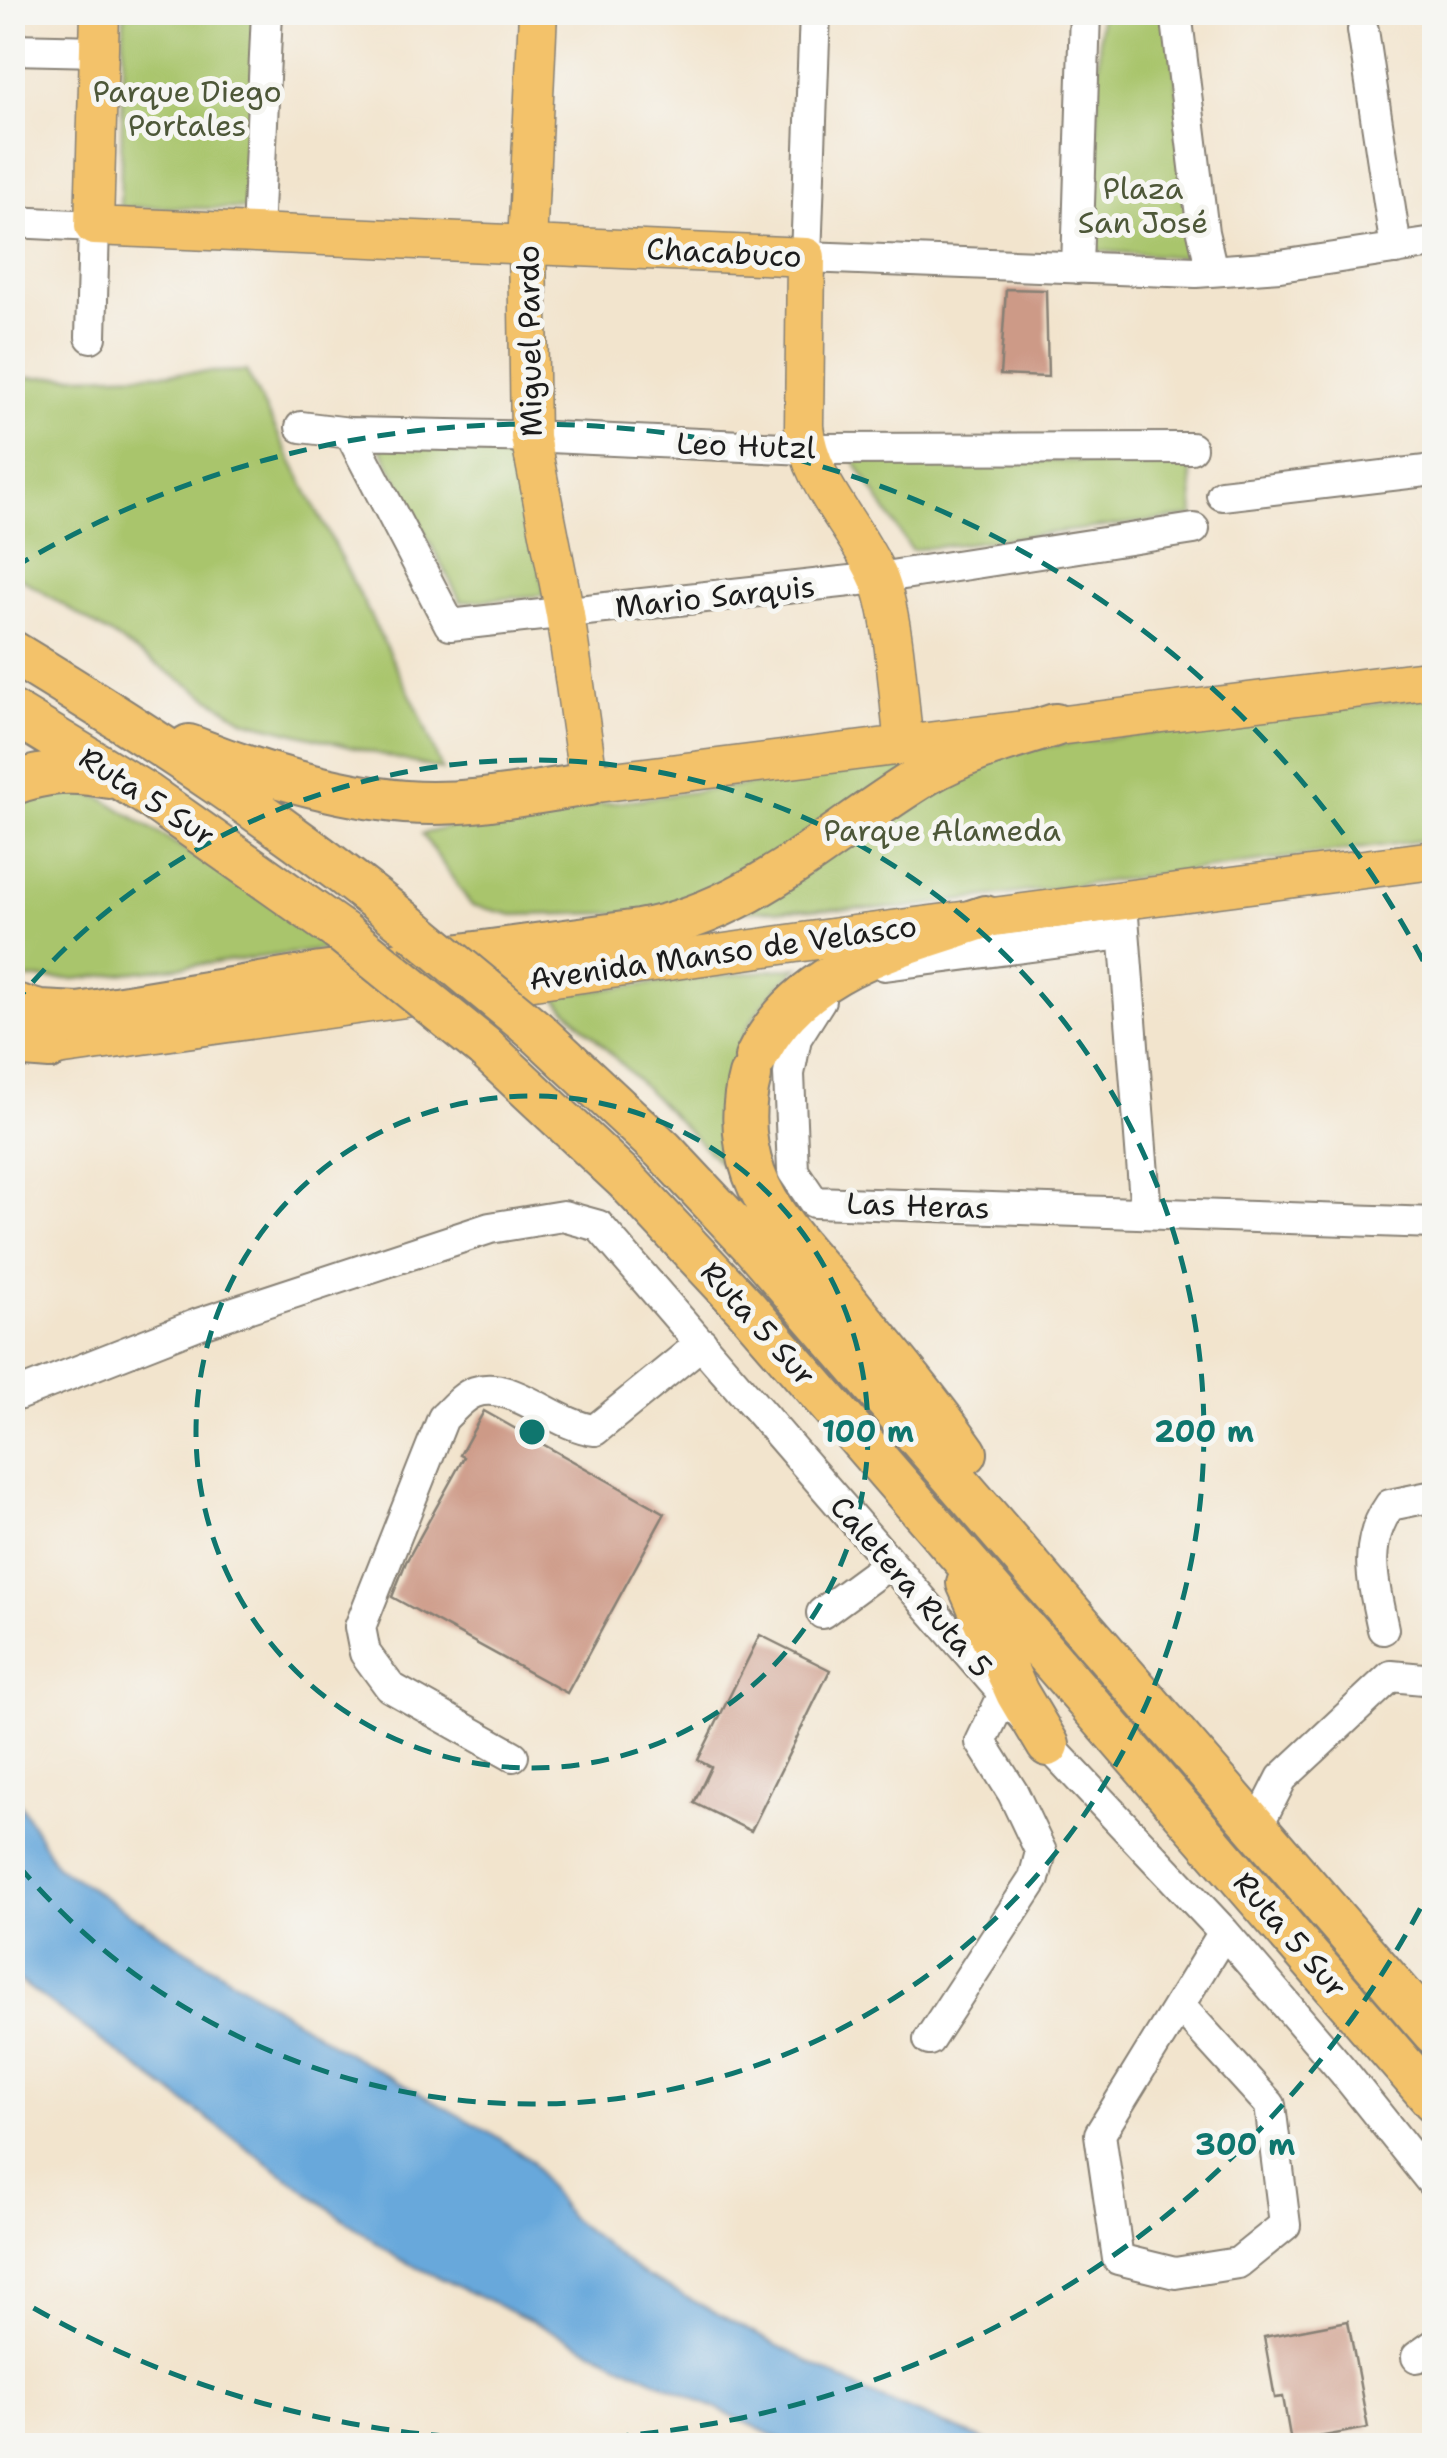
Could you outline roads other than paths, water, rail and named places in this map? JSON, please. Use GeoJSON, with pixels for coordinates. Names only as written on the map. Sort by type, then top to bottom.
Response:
{"type":"FeatureCollection","features":[{"type":"Feature","properties":{"kind":"highway","name":"Ruta 5 Sur"},"geometry":{"type":"LineString","coordinates":[[12,652],[122,720],[302,843],[537,1032],[663,1150],[753,1246],[1434,2032]]}},
{"type":"Feature","properties":{"kind":"highway","name":"Ruta 5 Sur"},"geometry":{"type":"LineString","coordinates":[[12,712],[146,794],[344,933],[545,1102],[677,1234],[1434,2100]]}},
{"type":"Feature","properties":{"kind":"highway"},"geometry":{"type":"LineString","coordinates":[[122,720],[194,749],[264,770],[405,802],[466,802],[590,784]]}},
{"type":"Feature","properties":{"kind":"highway"},"geometry":{"type":"LineString","coordinates":[[12,1004],[40,1012],[79,1014],[688,920],[775,878],[906,765],[962,756],[1055,725]]}},
{"type":"Feature","properties":{"kind":"highway"},"geometry":{"type":"LineString","coordinates":[[12,784],[72,772],[110,778],[146,794]]}},
{"type":"Feature","properties":{"kind":"highway"},"geometry":{"type":"LineString","coordinates":[[985,917],[872,956],[827,978],[786,1010],[753,1067],[744,1114],[746,1143],[753,1172],[773,1212],[928,1400],[1082,1624]]}},
{"type":"Feature","properties":{"kind":"highway"},"geometry":{"type":"LineString","coordinates":[[939,1530],[1018,1693],[1048,1745]]}},
{"type":"Feature","properties":{"kind":"main road"},"geometry":{"type":"LineString","coordinates":[[94,226],[100,12]]}},
{"type":"Feature","properties":{"kind":"main road","name":"Miguel Pardo"},"geometry":{"type":"LineString","coordinates":[[538,12],[527,245],[530,436],[565,614],[590,784]]}},
{"type":"Feature","properties":{"kind":"main road","name":"Chacabuco"},"geometry":{"type":"LineString","coordinates":[[94,226],[806,257]]}},
{"type":"Feature","properties":{"kind":"main road"},"geometry":{"type":"LineString","coordinates":[[590,784],[906,765],[886,607],[878,578],[807,449],[806,257]]}},
{"type":"Feature","properties":{"kind":"main road"},"geometry":{"type":"LineString","coordinates":[[1055,725],[1434,679]]}},
{"type":"Feature","properties":{"kind":"main road","name":"Avenida Manso de Velasco"},"geometry":{"type":"LineString","coordinates":[[25,1049],[985,917],[1123,917],[1434,860]]}},
{"type":"Feature","properties":{"kind":"street"},"geometry":{"type":"LineString","coordinates":[[257,233],[267,12]]}},
{"type":"Feature","properties":{"kind":"street"},"geometry":{"type":"LineString","coordinates":[[806,257],[815,12]]}},
{"type":"Feature","properties":{"kind":"street"},"geometry":{"type":"LineString","coordinates":[[1077,268],[1085,12]]}},
{"type":"Feature","properties":{"kind":"street"},"geometry":{"type":"LineString","coordinates":[[1176,12],[1202,232],[1212,271]]}},
{"type":"Feature","properties":{"kind":"street"},"geometry":{"type":"LineString","coordinates":[[1363,30],[1396,248]]}},
{"type":"Feature","properties":{"kind":"street"},"geometry":{"type":"LineString","coordinates":[[12,50],[98,51]]}},
{"type":"Feature","properties":{"kind":"street","name":"Chacabuco"},"geometry":{"type":"LineString","coordinates":[[12,222],[94,226]]}},
{"type":"Feature","properties":{"kind":"street"},"geometry":{"type":"LineString","coordinates":[[90,337],[94,226]]}},
{"type":"Feature","properties":{"kind":"street","name":"Chacabuco"},"geometry":{"type":"LineString","coordinates":[[806,257],[1212,271],[1280,266],[1434,243]]}},
{"type":"Feature","properties":{"kind":"street","name":"Leo Hutzl"},"geometry":{"type":"LineString","coordinates":[[301,427],[350,433],[530,436],[807,449],[1191,448]]}},
{"type":"Feature","properties":{"kind":"street","name":"Mario Sarquis"},"geometry":{"type":"LineString","coordinates":[[350,433],[450,625],[878,578],[1194,530]]}},
{"type":"Feature","properties":{"kind":"street"},"geometry":{"type":"LineString","coordinates":[[1222,495],[1434,470]]}},
{"type":"Feature","properties":{"kind":"street"},"geometry":{"type":"LineString","coordinates":[[1123,917],[1146,1213]]}},
{"type":"Feature","properties":{"kind":"street","name":"Las Heras"},"geometry":{"type":"LineString","coordinates":[[1123,917],[876,966],[858,972],[826,993],[796,1038],[789,1074],[793,1171],[814,1202],[1434,1223]]}},
{"type":"Feature","properties":{"kind":"street","name":"Caletera Ruta 5"},"geometry":{"type":"LineString","coordinates":[[12,1397],[266,1301],[490,1228],[549,1217],[578,1218],[598,1226],[1048,1745],[1224,1932],[1434,2185]]}},
{"type":"Feature","properties":{"kind":"street"},"geometry":{"type":"LineString","coordinates":[[512,1756],[390,1686],[365,1653],[360,1628],[443,1418],[471,1393],[497,1388],[576,1428],[595,1430],[702,1343]]}},
{"type":"Feature","properties":{"kind":"street"},"geometry":{"type":"LineString","coordinates":[[1383,1630],[1370,1566],[1378,1526],[1390,1506],[1434,1496]]}},
{"type":"Feature","properties":{"kind":"street"},"geometry":{"type":"LineString","coordinates":[[822,1614],[890,1563]]}},
{"type":"Feature","properties":{"kind":"street"},"geometry":{"type":"LineString","coordinates":[[1256,1830],[1282,1778],[1391,1676],[1434,1680]]}},
{"type":"Feature","properties":{"kind":"street"},"geometry":{"type":"LineString","coordinates":[[929,2040],[1034,1879],[1041,1852],[982,1742],[1004,1694]]}},
{"type":"Feature","properties":{"kind":"street"},"geometry":{"type":"LineString","coordinates":[[1179,2005],[1270,2105],[1285,2225],[1238,2263],[1175,2272],[1118,2259],[1100,2134],[1179,2005],[1224,1932]]}},
{"type":"Feature","properties":{"kind":"water"},"geometry":{"type":"Polygon","coordinates":[[[12,1790],[56,1866],[339,2048],[499,2138],[531,2161],[568,2216],[639,2272],[867,2393],[996,2445],[793,2445],[397,2258],[13,1976],[12,1790]]]}},
{"type":"Feature","properties":{"kind":"park label","name":"Parque Diego Portales"},"geometry":{"type":"Point","coordinates":[187,109]}},
{"type":"Feature","properties":{"kind":"park label","name":"Plaza San José"},"geometry":{"type":"Point","coordinates":[1143,206]}},
{"type":"Feature","properties":{"kind":"park label","name":"Parque Alameda"},"geometry":{"type":"Point","coordinates":[942,831]}}]}
